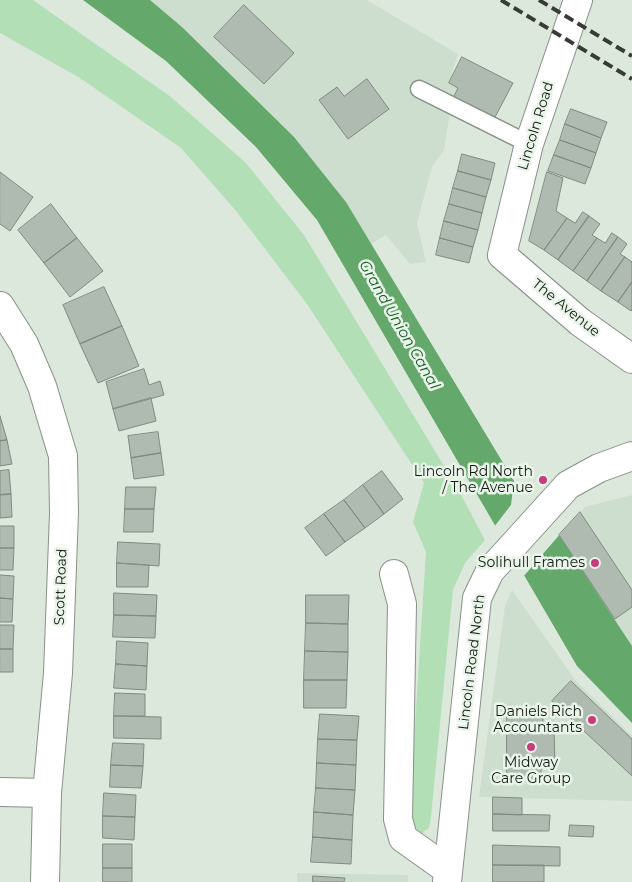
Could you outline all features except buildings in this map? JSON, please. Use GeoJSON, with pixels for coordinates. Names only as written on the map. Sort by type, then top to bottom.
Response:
{"type":"FeatureCollection","features":[{"type":"Feature","properties":{"kind":"street","name":"Lincoln Road"},"geometry":{"type":"LineString","coordinates":[[502,255],[529,144],[578,0]]}},
{"type":"Feature","properties":{"kind":"street","name":"The Avenue"},"geometry":{"type":"LineString","coordinates":[[502,255],[580,322],[632,359]]}},
{"type":"Feature","properties":{"kind":"street","name":"Scott Road"},"geometry":{"type":"LineString","coordinates":[[0,306],[24,344],[42,386],[63,456],[64,513],[58,673],[47,793],[45,882]]}},
{"type":"Feature","properties":{"kind":"street","name":"Lincoln Road North"},"geometry":{"type":"LineString","coordinates":[[447,876],[478,598],[484,579],[516,540],[568,485],[599,468],[632,456]]}},
{"type":"Feature","properties":{"kind":"street","name":"Lincoln Road North"},"geometry":{"type":"LineString","coordinates":[[394,574],[402,604],[398,819],[403,838],[447,876]]}},
{"type":"Feature","properties":{"kind":"street"},"geometry":{"type":"LineString","coordinates":[[0,792],[47,793]]}},
{"type":"Feature","properties":{"kind":"lane"},"geometry":{"type":"LineString","coordinates":[[419,89],[529,144]]}},
{"type":"Feature","properties":{"kind":"shaded area"},"geometry":{"type":"Polygon","coordinates":[[[0,0],[33,0],[171,97],[246,163],[304,235],[458,489],[485,540],[465,563],[453,590],[431,817],[429,828],[422,833],[415,832],[409,818],[426,552],[413,522],[424,483],[307,304],[236,211],[181,148],[80,78],[0,33],[0,0]]]}},
{"type":"Feature","properties":{"kind":"shaded area"},"geometry":{"type":"Polygon","coordinates":[[[150,0],[367,0],[458,54],[449,83],[458,88],[452,100],[444,150],[432,167],[417,223],[426,262],[410,264],[386,235],[371,244],[346,202],[294,138],[182,27],[150,0]]]}},
{"type":"Feature","properties":{"kind":"shaded area"},"geometry":{"type":"Polygon","coordinates":[[[632,495],[632,646],[559,535],[585,507],[632,495]]]}},
{"type":"Feature","properties":{"kind":"shaded area"},"geometry":{"type":"Polygon","coordinates":[[[512,590],[576,681],[632,736],[632,801],[479,797],[505,605],[512,590]]]}},
{"type":"Feature","properties":{"kind":"shaded area"},"geometry":{"type":"Polygon","coordinates":[[[297,873],[408,875],[408,882],[297,882],[297,873]]]}},
{"type":"Feature","properties":{"kind":"water","name":"Grand Union Canal"},"geometry":{"type":"Polygon","coordinates":[[[83,0],[150,0],[182,27],[294,137],[346,202],[514,481],[511,505],[538,555],[559,535],[632,646],[632,723],[577,666],[317,220],[256,147],[166,61],[83,0]]]}},
{"type":"Feature","properties":{"kind":"pier"},"geometry":{"type":"Polygon","coordinates":[[[514,501],[538,551],[558,533],[561,533],[523,577],[494,527],[514,501]]]}},
{"type":"Feature","properties":{"kind":"railway"},"geometry":{"type":"LineString","coordinates":[[501,0],[632,79]]}},
{"type":"Feature","properties":{"kind":"railway"},"geometry":{"type":"LineString","coordinates":[[539,0],[632,56]]}},
{"type":"Feature","properties":{"kind":"place","name":"Lincoln Rd North / The Avenue"},"geometry":{"type":"Point","coordinates":[543,480]}},
{"type":"Feature","properties":{"kind":"place","name":"Solihull Frames"},"geometry":{"type":"Point","coordinates":[595,563]}},
{"type":"Feature","properties":{"kind":"place","name":"Daniels Rich Accountants"},"geometry":{"type":"Point","coordinates":[592,720]}},
{"type":"Feature","properties":{"kind":"place","name":"Midway Care Group"},"geometry":{"type":"Point","coordinates":[531,747]}}]}
